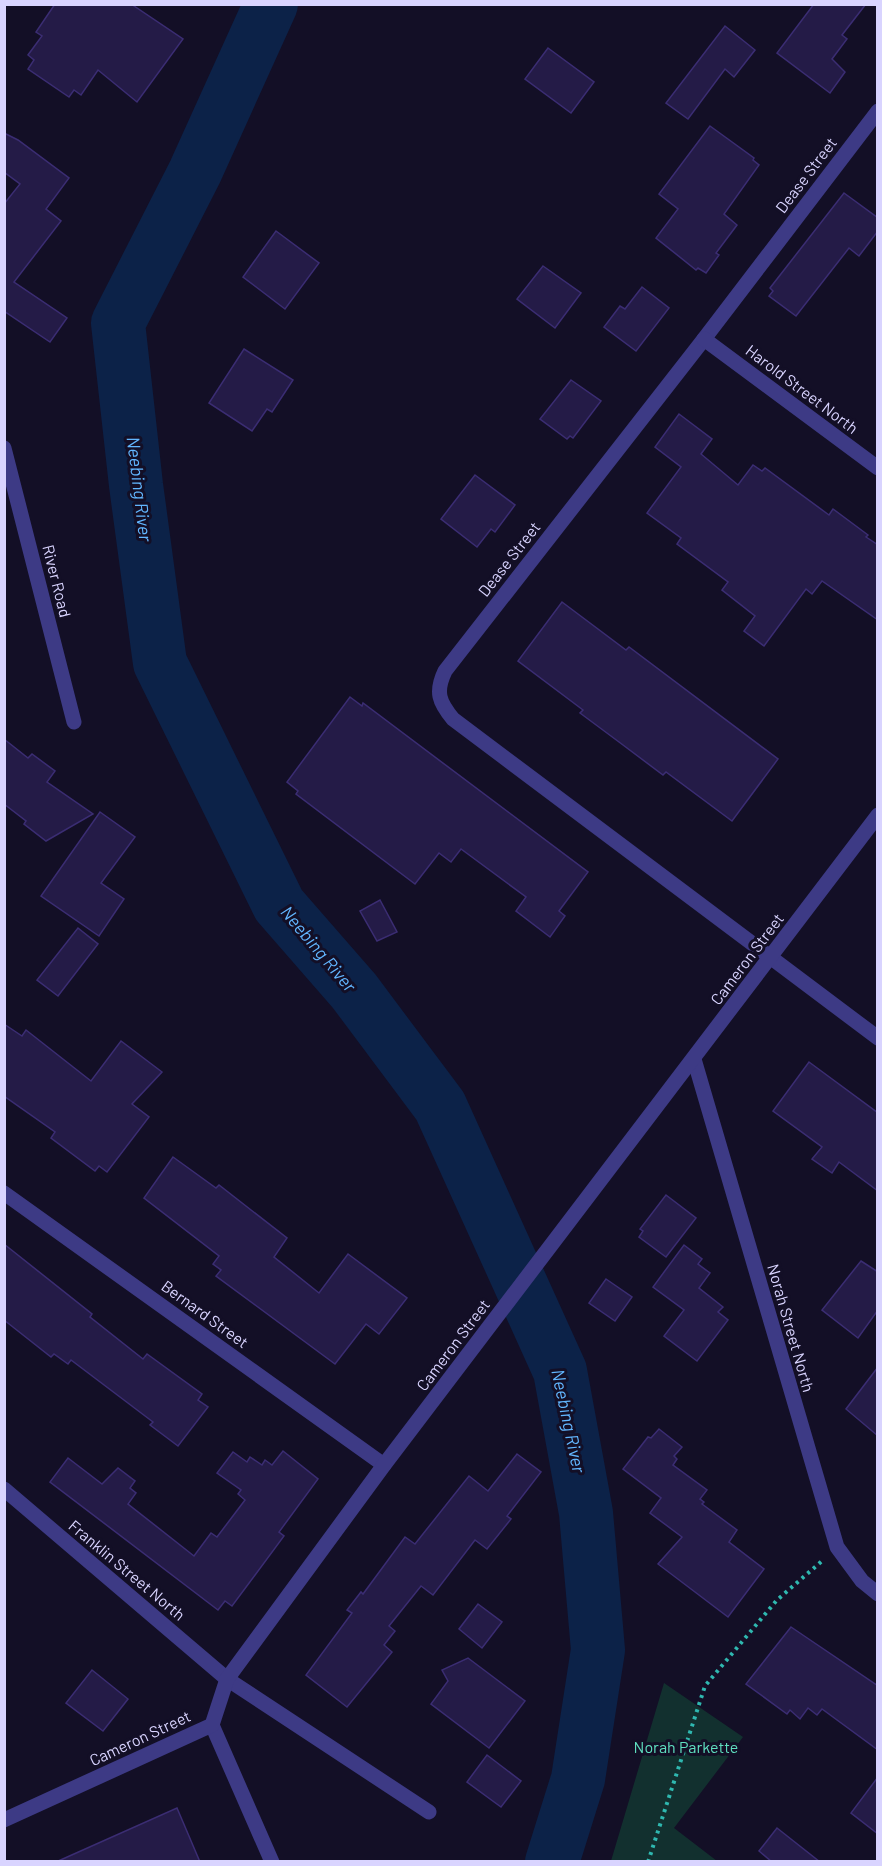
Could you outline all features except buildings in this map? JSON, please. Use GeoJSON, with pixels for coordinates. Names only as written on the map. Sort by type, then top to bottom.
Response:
{"type":"FeatureCollection","features":[{"type":"Feature","properties":{"kind":"street","name":"Dease Street"},"geometry":{"type":"LineString","coordinates":[[878,111],[704,339],[444,671],[438,686],[439,702],[453,719],[878,1038]]}},
{"type":"Feature","properties":{"kind":"street","name":"Harold Street North"},"geometry":{"type":"LineString","coordinates":[[704,339],[878,468]]}},
{"type":"Feature","properties":{"kind":"street","name":"River Road"},"geometry":{"type":"LineString","coordinates":[[4,448],[74,722]]}},
{"type":"Feature","properties":{"kind":"street","name":"Cameron Street"},"geometry":{"type":"LineString","coordinates":[[4,1820],[212,1725],[227,1678],[384,1465],[878,815]]}},
{"type":"Feature","properties":{"kind":"street","name":"Norah Street North"},"geometry":{"type":"LineString","coordinates":[[694,1059],[837,1547],[862,1581],[878,1594]]}},
{"type":"Feature","properties":{"kind":"street","name":"Bernard Street"},"geometry":{"type":"LineString","coordinates":[[4,1192],[384,1465]]}},
{"type":"Feature","properties":{"kind":"street","name":"Franklin Street North"},"geometry":{"type":"LineString","coordinates":[[4,1489],[227,1678],[429,1812]]}},
{"type":"Feature","properties":{"kind":"street"},"geometry":{"type":"LineString","coordinates":[[212,1725],[272,1862]]}},
{"type":"Feature","properties":{"kind":"path"},"geometry":{"type":"LineString","coordinates":[[648,1862],[705,1686],[777,1600],[837,1547]]}},
{"type":"Feature","properties":{"kind":"green space","name":"Norah Parkette"},"geometry":{"type":"Polygon","coordinates":[[[664,1683],[743,1737],[674,1828],[717,1861],[611,1861],[664,1683]]]}},
{"type":"Feature","properties":{"kind":"waterway","name":"Neebing River"},"geometry":{"type":"LineString","coordinates":[[271,4],[195,172],[118,323],[136,485],[160,663],[279,905],[354,991],[440,1106],[560,1371],[586,1513],[598,1650],[578,1779],[552,1862]]}}]}
